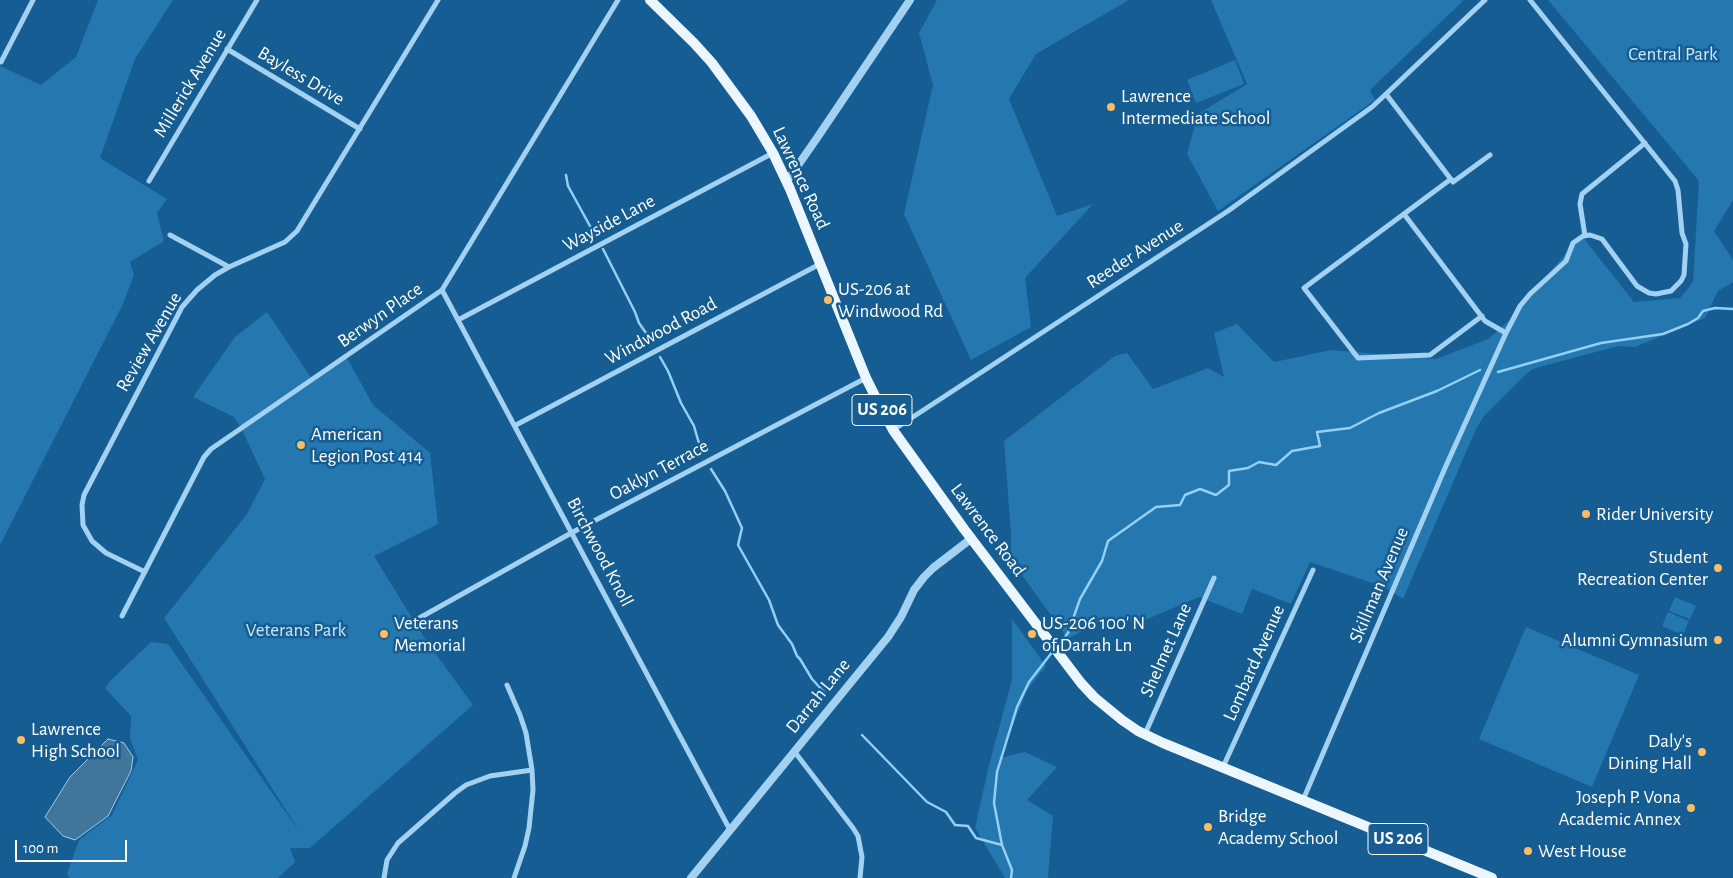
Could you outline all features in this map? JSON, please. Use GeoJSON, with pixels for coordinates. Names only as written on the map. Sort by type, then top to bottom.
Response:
{"type":"FeatureCollection","features":[{"type":"Feature","properties":{"kind":"main road","name":"Lawrence Road"},"geometry":{"type":"LineString","coordinates":[[650,0],[694,42],[712,63],[751,116],[773,153],[821,264],[866,378],[893,430],[1081,683],[1094,697],[1122,720],[1145,734],[1222,768],[1492,878]]}},
{"type":"Feature","properties":{"kind":"street"},"geometry":{"type":"LineString","coordinates":[[1,62],[33,0]]}},
{"type":"Feature","properties":{"kind":"street","name":"Millerick Avenue"},"geometry":{"type":"LineString","coordinates":[[149,181],[257,0]]}},
{"type":"Feature","properties":{"kind":"street","name":"Review Avenue"},"geometry":{"type":"LineString","coordinates":[[145,572],[106,553],[92,541],[83,524],[82,506],[84,495],[182,307],[203,285],[229,267],[292,238],[438,0]]}},
{"type":"Feature","properties":{"kind":"street","name":"Berwyn Place"},"geometry":{"type":"LineString","coordinates":[[122,616],[204,457],[211,449],[442,290],[618,0]]}},
{"type":"Feature","properties":{"kind":"street"},"geometry":{"type":"LineString","coordinates":[[786,181],[910,0]]}},
{"type":"Feature","properties":{"kind":"street","name":"Reeder Avenue"},"geometry":{"type":"LineString","coordinates":[[893,430],[1228,211],[1372,107],[1485,0]]}},
{"type":"Feature","properties":{"kind":"street"},"geometry":{"type":"LineString","coordinates":[[1530,0],[1646,143],[1677,187],[1682,233],[1686,244],[1686,268],[1681,281],[1676,287],[1664,293],[1656,294],[1642,290],[1637,286],[1602,239],[1596,236],[1585,236],[1580,204],[1582,194],[1646,143]]}},
{"type":"Feature","properties":{"kind":"street","name":"Bayless Drive"},"geometry":{"type":"LineString","coordinates":[[227,50],[360,129]]}},
{"type":"Feature","properties":{"kind":"street"},"geometry":{"type":"LineString","coordinates":[[1386,94],[1453,182],[1490,155]]}},
{"type":"Feature","properties":{"kind":"street","name":"Wayside Lane"},"geometry":{"type":"LineString","coordinates":[[458,320],[773,153]]}},
{"type":"Feature","properties":{"kind":"street"},"geometry":{"type":"LineString","coordinates":[[1451,179],[1304,288],[1358,358],[1430,355],[1482,316]]}},
{"type":"Feature","properties":{"kind":"street"},"geometry":{"type":"LineString","coordinates":[[1404,214],[1485,321],[1506,333]]}},
{"type":"Feature","properties":{"kind":"street"},"geometry":{"type":"LineString","coordinates":[[170,235],[229,267]]}},
{"type":"Feature","properties":{"kind":"street","name":"Skillman Avenue"},"geometry":{"type":"LineString","coordinates":[[1303,800],[1445,468],[1506,333],[1520,306],[1530,294],[1566,261],[1573,243],[1585,236]]}},
{"type":"Feature","properties":{"kind":"street","name":"Windwood Road"},"geometry":{"type":"LineString","coordinates":[[516,425],[821,264]]}},
{"type":"Feature","properties":{"kind":"street","name":"Birchwood Knoll"},"geometry":{"type":"LineString","coordinates":[[442,290],[516,425],[730,830]]}},
{"type":"Feature","properties":{"kind":"street","name":"Oaklyn Terrace"},"geometry":{"type":"LineString","coordinates":[[414,621],[573,532],[866,378]]}},
{"type":"Feature","properties":{"kind":"street","name":"Darrah Lane"},"geometry":{"type":"LineString","coordinates":[[691,878],[888,636],[901,617],[914,590],[924,577],[972,538]]}},
{"type":"Feature","properties":{"kind":"street","name":"Lombard Avenue"},"geometry":{"type":"LineString","coordinates":[[1222,768],[1313,570]]}},
{"type":"Feature","properties":{"kind":"street","name":"Shelmet Lane"},"geometry":{"type":"LineString","coordinates":[[1145,734],[1214,578]]}},
{"type":"Feature","properties":{"kind":"street"},"geometry":{"type":"LineString","coordinates":[[507,685],[526,733],[533,790],[529,828],[514,878]]}},
{"type":"Feature","properties":{"kind":"street"},"geometry":{"type":"LineString","coordinates":[[794,751],[858,836],[862,857],[860,878]]}},
{"type":"Feature","properties":{"kind":"street"},"geometry":{"type":"LineString","coordinates":[[384,878],[387,860],[398,843],[455,793],[478,779],[532,770]]}},
{"type":"Feature","properties":{"kind":"green space"},"geometry":{"type":"Polygon","coordinates":[[[98,0],[173,0],[135,59],[100,158],[167,199],[157,213],[164,241],[130,262],[134,275],[123,304],[0,545],[0,66],[41,85],[76,57],[98,0]]]}},
{"type":"Feature","properties":{"kind":"green space"},"geometry":{"type":"Polygon","coordinates":[[[937,0],[1129,0],[1036,54],[1009,99],[1057,216],[1093,204],[1025,278],[1031,327],[971,360],[904,214],[933,85],[919,33],[937,0]]]}},
{"type":"Feature","properties":{"kind":"green space"},"geometry":{"type":"Polygon","coordinates":[[[1211,0],[1464,0],[1370,90],[1375,100],[1218,211],[1187,154],[1198,114],[1247,84],[1211,0]]]}},
{"type":"Feature","properties":{"kind":"green space","name":"Central Park"},"geometry":{"type":"Polygon","coordinates":[[[1548,0],[1733,0],[1733,200],[1714,231],[1733,260],[1733,282],[1718,291],[1705,318],[1635,347],[1618,346],[1533,369],[1524,376],[1484,416],[1476,429],[1403,599],[1384,587],[1310,562],[1291,604],[1252,589],[1242,614],[1199,597],[1138,623],[1105,617],[1068,639],[1011,560],[1011,534],[1004,441],[1115,356],[1127,353],[1153,389],[1208,368],[1224,377],[1214,333],[1237,324],[1274,362],[1331,350],[1436,359],[1488,339],[1512,318],[1581,235],[1634,302],[1680,298],[1693,282],[1699,181],[1548,0]]]}},
{"type":"Feature","properties":{"kind":"green space"},"geometry":{"type":"Polygon","coordinates":[[[1235,60],[1244,84],[1196,103],[1187,80],[1235,60]]]}},
{"type":"Feature","properties":{"kind":"green space","name":"Veterans Park"},"geometry":{"type":"Polygon","coordinates":[[[267,312],[312,379],[346,356],[373,405],[430,453],[438,524],[374,556],[425,639],[473,705],[310,848],[290,848],[295,862],[278,878],[70,878],[67,874],[79,840],[112,815],[138,760],[130,738],[131,716],[105,688],[151,642],[168,644],[301,834],[164,618],[247,514],[265,479],[234,417],[193,397],[235,337],[267,312]]]}},
{"type":"Feature","properties":{"kind":"green space"},"geometry":{"type":"Polygon","coordinates":[[[1675,597],[1696,606],[1690,619],[1669,611],[1675,597]]]}},
{"type":"Feature","properties":{"kind":"green space"},"geometry":{"type":"Polygon","coordinates":[[[1668,612],[1689,621],[1683,635],[1662,626],[1668,612]]]}},
{"type":"Feature","properties":{"kind":"green space"},"geometry":{"type":"Polygon","coordinates":[[[1012,619],[1046,666],[1027,690],[1000,758],[1025,752],[1057,767],[1027,800],[1053,816],[1048,878],[1005,878],[975,828],[989,765],[1012,680],[1012,619]]]}},
{"type":"Feature","properties":{"kind":"green space"},"geometry":{"type":"Polygon","coordinates":[[[1526,627],[1639,675],[1592,787],[1479,739],[1526,627]]]}},
{"type":"Feature","properties":{"kind":"shaded area"},"geometry":{"type":"Polygon","coordinates":[[[108,739],[124,743],[133,757],[131,771],[108,816],[75,840],[63,836],[45,817],[70,777],[108,739]]]}},
{"type":"Feature","properties":{"kind":"waterway"},"geometry":{"type":"LineString","coordinates":[[566,175],[568,186],[596,237]]}},
{"type":"Feature","properties":{"kind":"waterway"},"geometry":{"type":"LineString","coordinates":[[603,249],[639,323],[653,343]]}},
{"type":"Feature","properties":{"kind":"waterway"},"geometry":{"type":"LineString","coordinates":[[1498,372],[1601,343],[1663,334],[1688,324],[1698,318],[1703,311],[1715,308],[1733,309]]}},
{"type":"Feature","properties":{"kind":"waterway"},"geometry":{"type":"LineString","coordinates":[[660,357],[694,426],[704,453]]}},
{"type":"Feature","properties":{"kind":"waterway"},"geometry":{"type":"LineString","coordinates":[[1057,647],[1068,633],[1080,599],[1102,561],[1108,541],[1156,507],[1180,505],[1185,495],[1200,489],[1216,495],[1229,485],[1229,471],[1248,468],[1259,462],[1276,465],[1292,451],[1320,446],[1317,432],[1350,428],[1379,413],[1437,391],[1480,370]]}},
{"type":"Feature","properties":{"kind":"waterway"},"geometry":{"type":"LineString","coordinates":[[711,469],[725,491],[742,528],[738,545],[769,600],[778,625],[792,644],[797,656],[812,679],[825,693]]}},
{"type":"Feature","properties":{"kind":"waterway"},"geometry":{"type":"LineString","coordinates":[[1011,878],[1012,870],[1002,845],[994,803],[997,772],[1017,707],[1029,682],[1053,651]]}},
{"type":"Feature","properties":{"kind":"waterway"},"geometry":{"type":"LineString","coordinates":[[862,735],[927,802],[946,812],[955,825],[968,826],[976,838],[1002,845]]}},
{"type":"Feature","properties":{"kind":"place","name":"Lawrence Intermediate School"},"geometry":{"type":"Point","coordinates":[1111,107]}},
{"type":"Feature","properties":{"kind":"place","name":"US-206 at Windwood Rd"},"geometry":{"type":"Point","coordinates":[828,300]}},
{"type":"Feature","properties":{"kind":"place","name":"American Legion Post 414"},"geometry":{"type":"Point","coordinates":[301,445]}},
{"type":"Feature","properties":{"kind":"place","name":"Rider University"},"geometry":{"type":"Point","coordinates":[1586,514]}},
{"type":"Feature","properties":{"kind":"place","name":"Student Recreation Center"},"geometry":{"type":"Point","coordinates":[1718,568]}},
{"type":"Feature","properties":{"kind":"place","name":"Veterans Memorial"},"geometry":{"type":"Point","coordinates":[384,634]}},
{"type":"Feature","properties":{"kind":"place","name":"US-206 100' N of Darrah Ln"},"geometry":{"type":"Point","coordinates":[1032,634]}},
{"type":"Feature","properties":{"kind":"place","name":"Alumni Gymnasium"},"geometry":{"type":"Point","coordinates":[1718,640]}},
{"type":"Feature","properties":{"kind":"place","name":"Lawrence High School"},"geometry":{"type":"Point","coordinates":[21,740]}},
{"type":"Feature","properties":{"kind":"place","name":"Daly's Dining Hall"},"geometry":{"type":"Point","coordinates":[1702,752]}},
{"type":"Feature","properties":{"kind":"place","name":"Joseph P. Vona Academic Annex"},"geometry":{"type":"Point","coordinates":[1691,808]}},
{"type":"Feature","properties":{"kind":"place","name":"Bridge Academy School"},"geometry":{"type":"Point","coordinates":[1208,827]}},
{"type":"Feature","properties":{"kind":"place","name":"West House"},"geometry":{"type":"Point","coordinates":[1528,851]}}]}
